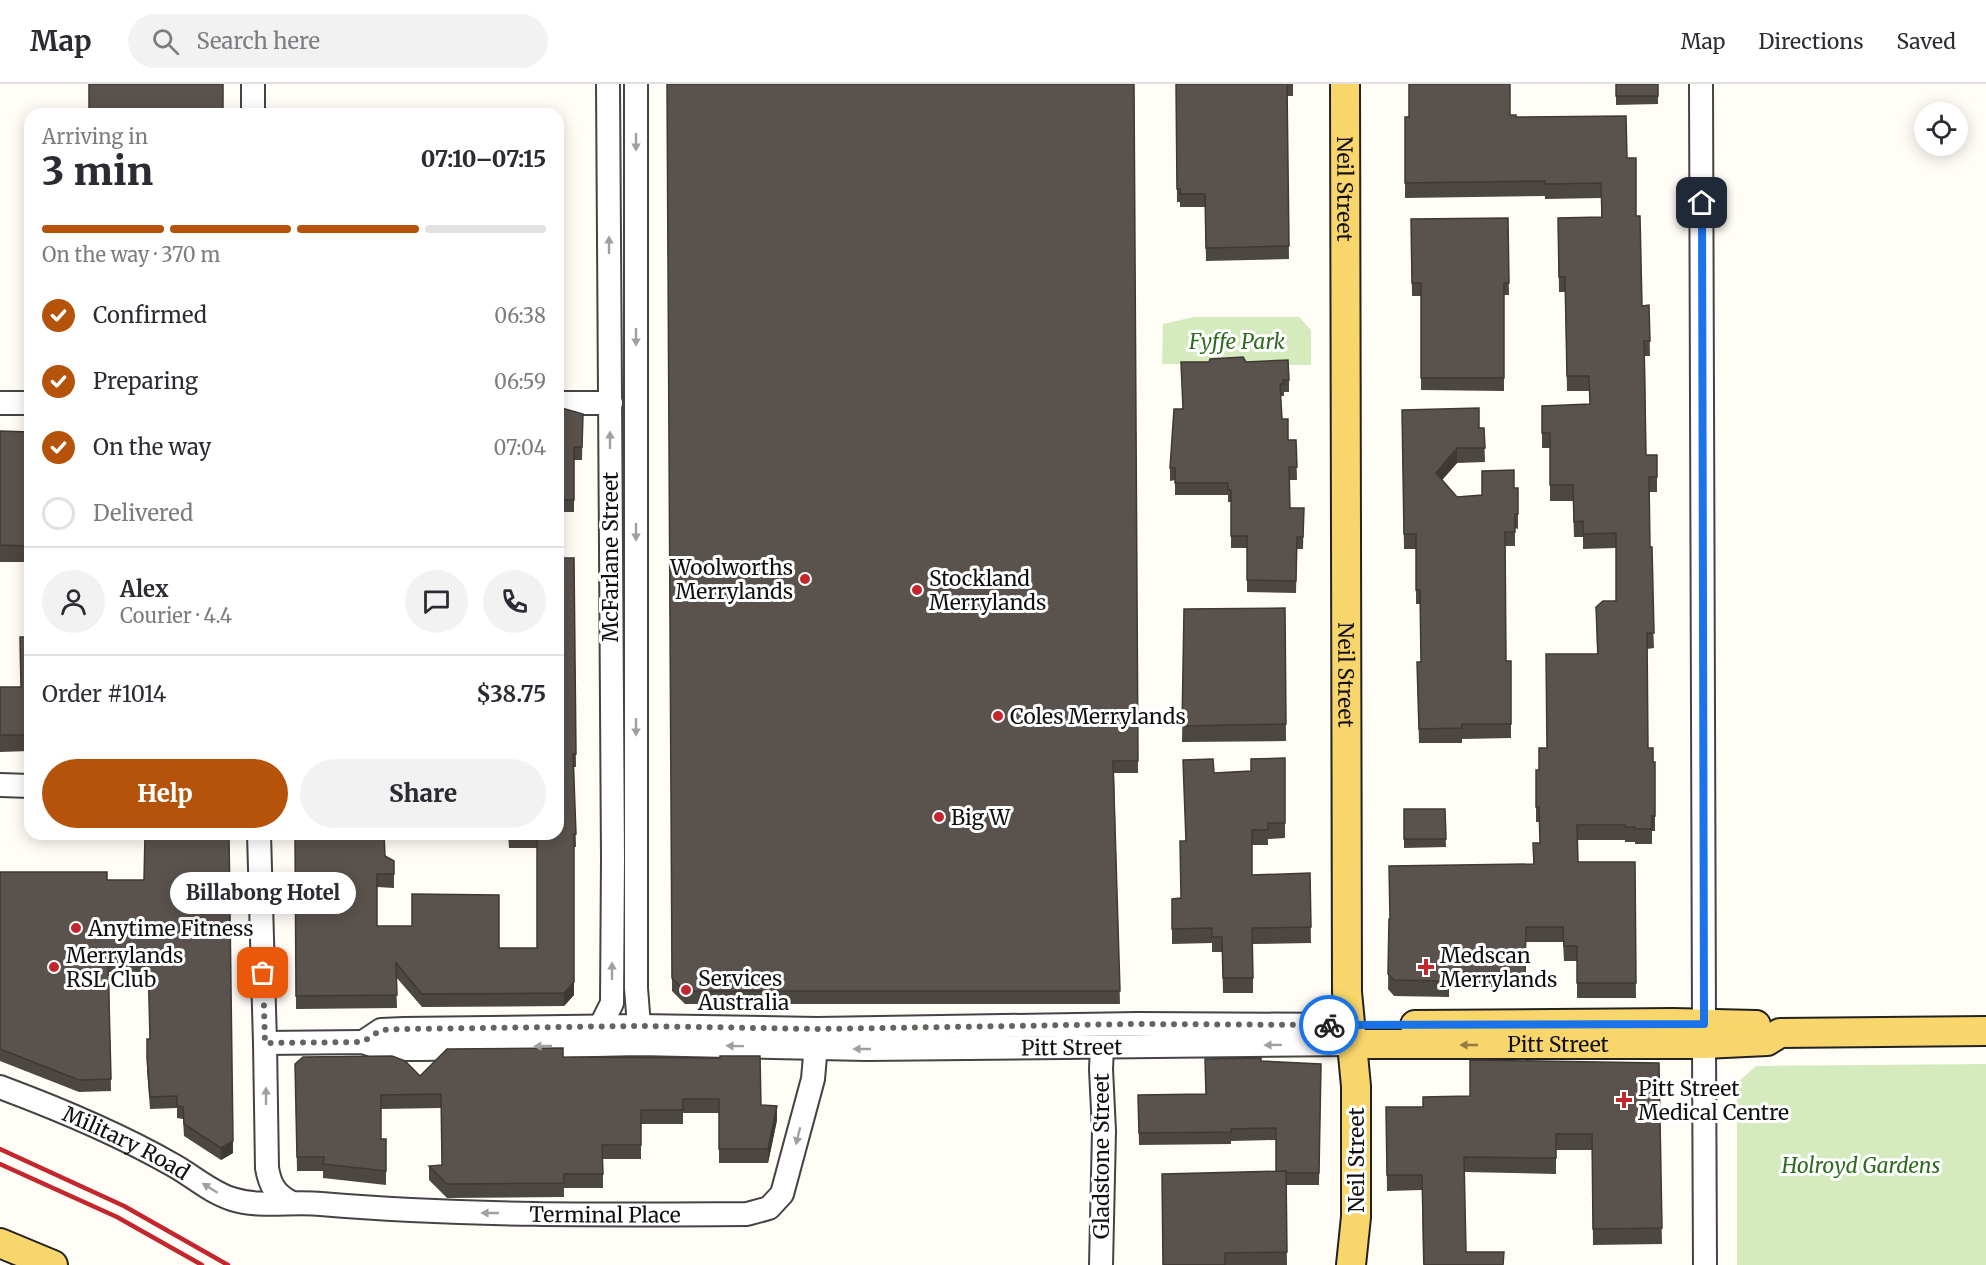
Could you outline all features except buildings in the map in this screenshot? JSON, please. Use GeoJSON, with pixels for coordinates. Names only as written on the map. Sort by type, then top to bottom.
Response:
{"type":"FeatureCollection","features":[{"type":"Feature","properties":{"kind":"main road","name":"Neil Street"},"geometry":{"type":"LineString","coordinates":[[1345,84],[1347,992],[1356,1086],[1356,1217],[1350,1265]]}},
{"type":"Feature","properties":{"kind":"main road","name":"Pitt Street"},"geometry":{"type":"LineString","coordinates":[[1351,1035],[1704,1034],[1767,1041],[1780,1033],[1986,1031]]}},
{"type":"Feature","properties":{"kind":"main road"},"geometry":{"type":"LineString","coordinates":[[0,1243],[53,1265]]}},
{"type":"Feature","properties":{"kind":"street"},"geometry":{"type":"LineString","coordinates":[[253,84],[253,108]]}},
{"type":"Feature","properties":{"kind":"street","name":"McFarlane Street"},"geometry":{"type":"LineString","coordinates":[[600,1027],[612,1003],[608,84]]}},
{"type":"Feature","properties":{"kind":"street","name":"McFarlane Street"},"geometry":{"type":"LineString","coordinates":[[636,84],[636,988],[639,1026]]}},
{"type":"Feature","properties":{"kind":"street"},"geometry":{"type":"LineString","coordinates":[[1701,84],[1705,1265]]}},
{"type":"Feature","properties":{"kind":"street"},"geometry":{"type":"LineString","coordinates":[[0,404],[24,403]]}},
{"type":"Feature","properties":{"kind":"street"},"geometry":{"type":"LineString","coordinates":[[564,403],[611,403]]}},
{"type":"Feature","properties":{"kind":"street"},"geometry":{"type":"LineString","coordinates":[[0,785],[24,786]]}},
{"type":"Feature","properties":{"kind":"street"},"geometry":{"type":"LineString","coordinates":[[259,840],[267,1168],[273,1188],[279,1196],[290,1202]]}},
{"type":"Feature","properties":{"kind":"street","name":"Pitt Street"},"geometry":{"type":"LineString","coordinates":[[265,1043],[363,1042],[382,1048],[422,1049],[817,1039],[1138,1024],[1351,1035]]}},
{"type":"Feature","properties":{"kind":"street","name":"Pitt Street"},"geometry":{"type":"LineString","coordinates":[[363,1042],[381,1030],[639,1026],[817,1039],[1102,1047],[1351,1035]]}},
{"type":"Feature","properties":{"kind":"street","name":"Terminal Place"},"geometry":{"type":"LineString","coordinates":[[250,1204],[290,1202],[458,1213],[725,1214],[757,1212],[769,1208],[776,1201],[786,1183],[813,1080],[817,1039]]}},
{"type":"Feature","properties":{"kind":"street","name":"Gladstone Street"},"geometry":{"type":"LineString","coordinates":[[1101,1265],[1104,1131],[1102,1047]]}},
{"type":"Feature","properties":{"kind":"street","name":"Military Road"},"geometry":{"type":"LineString","coordinates":[[0,1087],[95,1126],[174,1165],[217,1193],[250,1204]]}},
{"type":"Feature","properties":{"kind":"green space","name":"Fyffe Park"},"geometry":{"type":"Polygon","coordinates":[[[1194,317],[1299,317],[1311,330],[1311,365],[1162,364],[1163,324],[1194,317]]]}},
{"type":"Feature","properties":{"kind":"green space","name":"Holroyd Gardens"},"geometry":{"type":"Polygon","coordinates":[[[1986,1064],[1986,1265],[1737,1265],[1737,1083],[1756,1066],[1986,1064]]]}},
{"type":"Feature","properties":{"kind":"railway"},"geometry":{"type":"LineString","coordinates":[[0,1149],[124,1206],[228,1265]]}},
{"type":"Feature","properties":{"kind":"railway"},"geometry":{"type":"LineString","coordinates":[[0,1164],[117,1217],[202,1265]]}},
{"type":"Feature","properties":{"kind":"way so far"},"geometry":{"type":"LineString","coordinates":[[263,973],[265,1043],[363,1042],[381,1030],[404,1029],[639,1026],[817,1029],[1138,1024],[1329,1025]]}},
{"type":"Feature","properties":{"kind":"place","name":"Woolworths Merrylands"},"geometry":{"type":"Point","coordinates":[805,579]}},
{"type":"Feature","properties":{"kind":"place","name":"Stockland Merrylands"},"geometry":{"type":"Point","coordinates":[917,590]}},
{"type":"Feature","properties":{"kind":"place","name":"Coles Merrylands"},"geometry":{"type":"Point","coordinates":[998,716]}},
{"type":"Feature","properties":{"kind":"place","name":"Big W"},"geometry":{"type":"Point","coordinates":[939,817]}},
{"type":"Feature","properties":{"kind":"place","name":"Anytime Fitness"},"geometry":{"type":"Point","coordinates":[76,928]}},
{"type":"Feature","properties":{"kind":"place","name":"Merrylands RSL Club"},"geometry":{"type":"Point","coordinates":[54,967]}},
{"type":"Feature","properties":{"kind":"place","name":"Medscan Merrylands"},"geometry":{"type":"Point","coordinates":[1426,967]}},
{"type":"Feature","properties":{"kind":"place","name":"Billabong Hotel"},"geometry":{"type":"Point","coordinates":[263,973]}},
{"type":"Feature","properties":{"kind":"place","name":"Services Australia"},"geometry":{"type":"Point","coordinates":[686,990]}},
{"type":"Feature","properties":{"kind":"place","name":"Pitt Street Medical Centre"},"geometry":{"type":"Point","coordinates":[1624,1100]}},
{"type":"Feature","properties":{"kind":"route"},"geometry":{"type":"LineString","coordinates":[[1329,1025],[1704,1024],[1702,203]]}}]}
